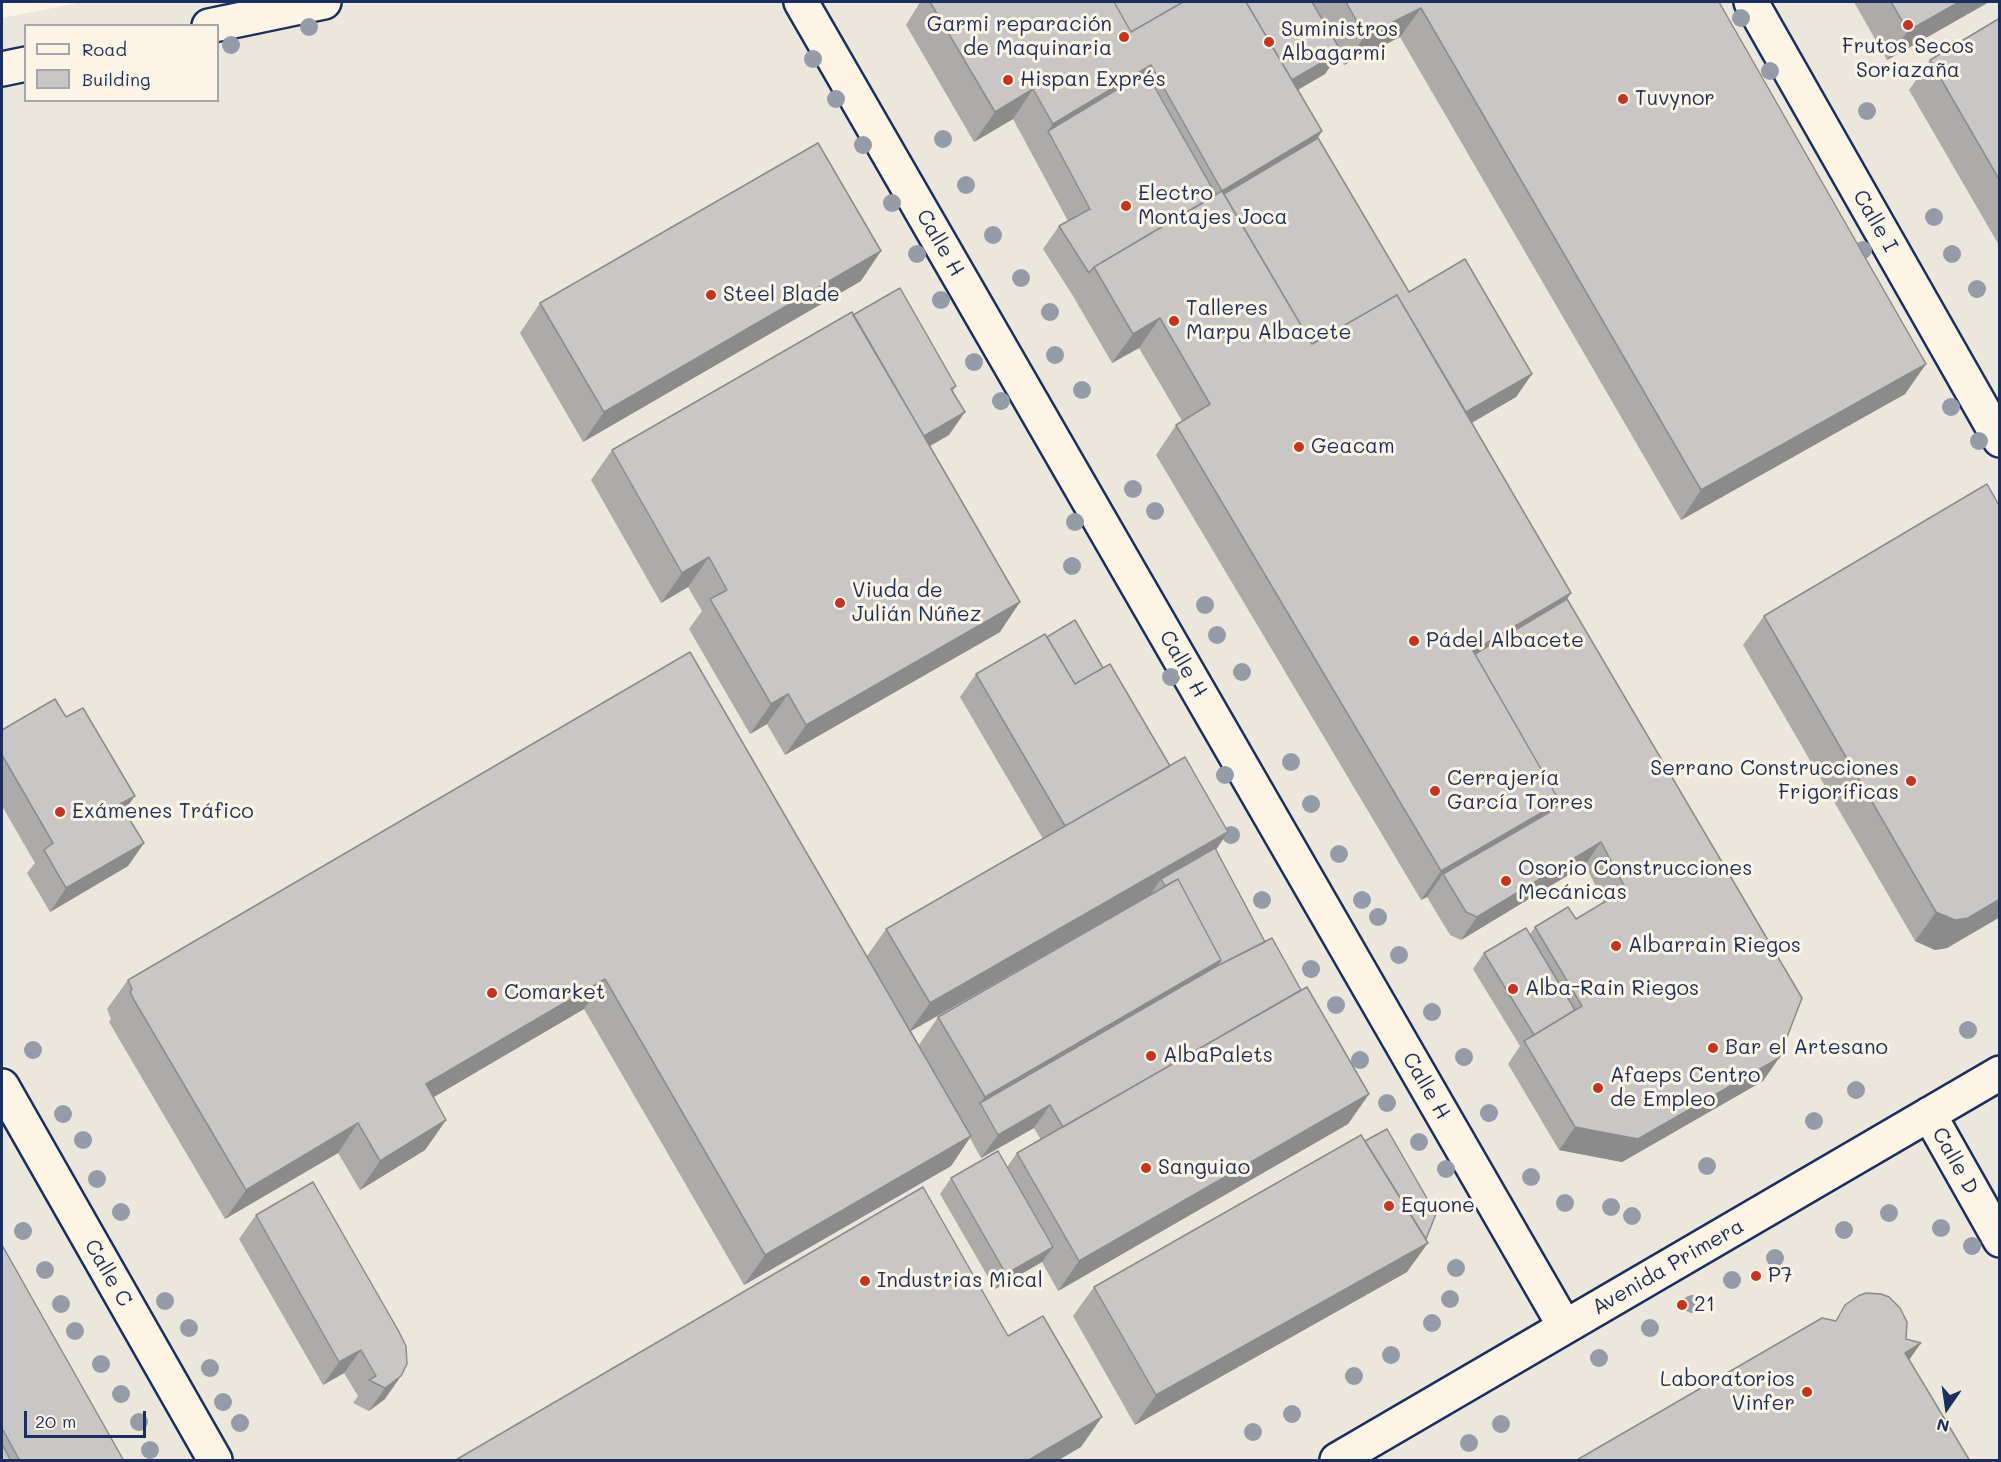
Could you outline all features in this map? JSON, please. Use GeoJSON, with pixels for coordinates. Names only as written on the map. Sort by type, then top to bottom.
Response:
{"type":"FeatureCollection","features":[{"type":"Feature","properties":{"kind":"street"},"geometry":{"type":"LineString","coordinates":[[219,24],[324,2]]}},
{"type":"Feature","properties":{"kind":"street","name":"Calle H"},"geometry":{"type":"LineString","coordinates":[[801,2],[1565,1327]]}},
{"type":"Feature","properties":{"kind":"street","name":"Calle I"},"geometry":{"type":"LineString","coordinates":[[1751,2],[2000,440]]}},
{"type":"Feature","properties":{"kind":"street"},"geometry":{"type":"LineString","coordinates":[[2,69],[24,64]]}},
{"type":"Feature","properties":{"kind":"street","name":"Avenida Primera"},"geometry":{"type":"LineString","coordinates":[[1337,1461],[2000,1073]]}},
{"type":"Feature","properties":{"kind":"street","name":"Calle C"},"geometry":{"type":"LineString","coordinates":[[2,1086],[215,1461]]}},
{"type":"Feature","properties":{"kind":"street","name":"Calle D"},"geometry":{"type":"LineString","coordinates":[[1929,1113],[2000,1240]]}},
{"type":"Feature","properties":{"kind":"shaded area"},"geometry":{"type":"Polygon","coordinates":[[[83,2],[1999,2],[1999,1460],[2,1460],[2,18],[83,2]]]}},
{"type":"Feature","properties":{"kind":"building"},"geometry":{"type":"Polygon","coordinates":[[[930,2],[1114,2],[1131,32],[1183,2],[1246,2],[1322,131],[1222,191],[1151,65],[1053,124],[1033,89],[995,112],[930,2]]]}},
{"type":"Feature","properties":{"kind":"building"},"geometry":{"type":"Polygon","coordinates":[[[1114,2],[1183,2],[1131,32],[1114,2]]]}},
{"type":"Feature","properties":{"kind":"building"},"geometry":{"type":"Polygon","coordinates":[[[1246,2],[1312,2],[1341,51],[1292,80],[1246,2]]]}},
{"type":"Feature","properties":{"kind":"building"},"geometry":{"type":"Polygon","coordinates":[[[1346,2],[1719,2],[1926,364],[1701,490],[1421,8],[1365,36],[1346,2]]]}},
{"type":"Feature","properties":{"kind":"building"},"geometry":{"type":"Polygon","coordinates":[[[1891,2],[1959,2],[1908,31],[1891,2]]]}},
{"type":"Feature","properties":{"kind":"building"},"geometry":{"type":"Polygon","coordinates":[[[2000,18],[2000,181],[1930,60],[2000,18]]]}},
{"type":"Feature","properties":{"kind":"building","name":"Electro Montajes Joca"},"geometry":{"type":"Polygon","coordinates":[[[1146,72],[1216,195],[1094,267],[1089,273],[1059,226],[1090,209],[1048,131],[1146,72]]]}},
{"type":"Feature","properties":{"kind":"building"},"geometry":{"type":"Polygon","coordinates":[[[1318,138],[1409,292],[1465,259],[1532,374],[1466,412],[1397,295],[1312,344],[1224,194],[1318,138]]]}},
{"type":"Feature","properties":{"kind":"building","name":"Steel Blade"},"geometry":{"type":"Polygon","coordinates":[[[818,143],[881,251],[604,412],[540,303],[818,143]]]}},
{"type":"Feature","properties":{"kind":"building"},"geometry":{"type":"Polygon","coordinates":[[[1222,191],[1312,344],[1397,295],[1571,593],[1473,651],[1560,802],[1441,871],[1176,425],[1210,404],[1160,318],[1133,334],[1094,267],[1222,191]]]}},
{"type":"Feature","properties":{"kind":"building"},"geometry":{"type":"Polygon","coordinates":[[[900,288],[956,386],[951,389],[965,412],[924,436],[853,315],[900,288]]]}},
{"type":"Feature","properties":{"kind":"building"},"geometry":{"type":"Polygon","coordinates":[[[852,312],[1020,602],[806,725],[788,694],[771,704],[710,599],[727,590],[709,557],[682,573],[612,450],[852,312]]]}},
{"type":"Feature","properties":{"kind":"building","name":"Serrano Construcciones Frigoríficas"},"geometry":{"type":"Polygon","coordinates":[[[1987,484],[2000,507],[2000,899],[1968,918],[1955,920],[1936,912],[1764,616],[1987,484]]]}},
{"type":"Feature","properties":{"kind":"building"},"geometry":{"type":"Polygon","coordinates":[[[1567,599],[1802,998],[1779,1058],[1638,1139],[1575,1127],[1524,1041],[1582,1006],[1535,927],[1568,907],[1576,919],[1626,889],[1601,842],[1477,917],[1466,912],[1443,874],[1555,809],[1560,802],[1475,654],[1567,599]]]}},
{"type":"Feature","properties":{"kind":"building"},"geometry":{"type":"Polygon","coordinates":[[[1075,620],[1103,668],[1075,684],[1047,637],[1075,620]]]}},
{"type":"Feature","properties":{"kind":"building"},"geometry":{"type":"Polygon","coordinates":[[[1045,634],[1075,684],[1110,664],[1170,766],[1065,826],[976,674],[1045,634]]]}},
{"type":"Feature","properties":{"kind":"building","name":"Comarket"},"geometry":{"type":"Polygon","coordinates":[[[690,652],[971,1136],[765,1255],[605,979],[426,1084],[446,1120],[380,1161],[358,1123],[246,1190],[134,1000],[128,980],[690,652]]]}},
{"type":"Feature","properties":{"kind":"building","name":"Exámenes Tráfico"},"geometry":{"type":"Polygon","coordinates":[[[55,699],[66,717],[83,708],[135,796],[120,804],[144,843],[66,888],[44,850],[53,843],[2,755],[2,730],[55,699]]]}},
{"type":"Feature","properties":{"kind":"building"},"geometry":{"type":"Polygon","coordinates":[[[1185,757],[1228,832],[930,1003],[886,929],[1185,757]]]}},
{"type":"Feature","properties":{"kind":"building"},"geometry":{"type":"Polygon","coordinates":[[[1215,848],[1265,942],[1217,966],[1221,960],[1178,879],[1165,886],[1161,879],[1215,848]]]}},
{"type":"Feature","properties":{"kind":"building"},"geometry":{"type":"Polygon","coordinates":[[[1178,879],[1221,960],[985,1097],[938,1017],[1178,879]]]}},
{"type":"Feature","properties":{"kind":"building"},"geometry":{"type":"Polygon","coordinates":[[[1526,928],[1575,1010],[1534,1035],[1484,953],[1526,928]]]}},
{"type":"Feature","properties":{"kind":"building","name":"AlbaPalets"},"geometry":{"type":"Polygon","coordinates":[[[1272,938],[1301,990],[1063,1127],[1050,1105],[998,1135],[980,1103],[1217,966],[1272,938]]]}},
{"type":"Feature","properties":{"kind":"building","name":"Sanguiao"},"geometry":{"type":"Polygon","coordinates":[[[1307,987],[1369,1094],[1079,1261],[1017,1153],[1307,987]]]}},
{"type":"Feature","properties":{"kind":"building"},"geometry":{"type":"Polygon","coordinates":[[[1387,1129],[1436,1214],[1426,1239],[1365,1141],[1387,1129]]]}},
{"type":"Feature","properties":{"kind":"building"},"geometry":{"type":"Polygon","coordinates":[[[1361,1135],[1428,1243],[1156,1395],[1094,1287],[1361,1135]]]}},
{"type":"Feature","properties":{"kind":"building"},"geometry":{"type":"Polygon","coordinates":[[[998,1151],[1053,1247],[1006,1274],[951,1178],[998,1151]]]}},
{"type":"Feature","properties":{"kind":"building"},"geometry":{"type":"Polygon","coordinates":[[[313,1182],[406,1346],[407,1364],[401,1376],[385,1388],[369,1380],[376,1376],[361,1350],[339,1362],[256,1215],[313,1182]]]}},
{"type":"Feature","properties":{"kind":"building","name":"Industrias Mical"},"geometry":{"type":"Polygon","coordinates":[[[923,1187],[1008,1336],[1043,1316],[1102,1417],[1027,1461],[454,1461],[923,1187]]]}},
{"type":"Feature","properties":{"kind":"building"},"geometry":{"type":"Polygon","coordinates":[[[2,1245],[124,1461],[20,1461],[2,1431],[2,1245]]]}},
{"type":"Feature","properties":{"kind":"building","name":"Laboratorios Vinfer"},"geometry":{"type":"Polygon","coordinates":[[[1866,1293],[1889,1297],[1900,1308],[1907,1322],[1906,1339],[1921,1343],[1905,1353],[1970,1461],[1575,1461],[1822,1318],[1836,1321],[1845,1305],[1866,1293]]]}},
{"type":"Feature","properties":{"kind":"building"},"geometry":{"type":"Polygon","coordinates":[[[2,1444],[11,1461],[2,1461],[2,1444]]]}},
{"type":"Feature","properties":{"kind":"place","name":"Frutos Secos Soriazaña"},"geometry":{"type":"Point","coordinates":[1908,25]}},
{"type":"Feature","properties":{"kind":"place","name":"Garmi reparación de Maquinaria"},"geometry":{"type":"Point","coordinates":[1124,37]}},
{"type":"Feature","properties":{"kind":"place","name":"Suministros Albagarmi"},"geometry":{"type":"Point","coordinates":[1269,42]}},
{"type":"Feature","properties":{"kind":"place","name":"Hispan Exprés"},"geometry":{"type":"Point","coordinates":[1008,80]}},
{"type":"Feature","properties":{"kind":"place","name":"Tuvynor"},"geometry":{"type":"Point","coordinates":[1623,99]}},
{"type":"Feature","properties":{"kind":"place","name":"Electro Montajes Joca"},"geometry":{"type":"Point","coordinates":[1126,206]}},
{"type":"Feature","properties":{"kind":"place","name":"Steel Blade"},"geometry":{"type":"Point","coordinates":[711,295]}},
{"type":"Feature","properties":{"kind":"place","name":"Talleres Marpu Albacete"},"geometry":{"type":"Point","coordinates":[1174,321]}},
{"type":"Feature","properties":{"kind":"place","name":"Geacam"},"geometry":{"type":"Point","coordinates":[1299,447]}},
{"type":"Feature","properties":{"kind":"place","name":"Viuda de Julián Núñez"},"geometry":{"type":"Point","coordinates":[840,603]}},
{"type":"Feature","properties":{"kind":"place","name":"Pádel Albacete"},"geometry":{"type":"Point","coordinates":[1414,641]}},
{"type":"Feature","properties":{"kind":"place","name":"Serrano Construcciones Frigoríficas"},"geometry":{"type":"Point","coordinates":[1911,781]}},
{"type":"Feature","properties":{"kind":"place","name":"Cerrajería García Torres"},"geometry":{"type":"Point","coordinates":[1435,791]}},
{"type":"Feature","properties":{"kind":"place","name":"Exámenes Tráfico"},"geometry":{"type":"Point","coordinates":[60,812]}},
{"type":"Feature","properties":{"kind":"place","name":"Osorio Construcciones Mecánicas"},"geometry":{"type":"Point","coordinates":[1506,881]}},
{"type":"Feature","properties":{"kind":"place","name":"Albarrain Riegos"},"geometry":{"type":"Point","coordinates":[1616,946]}},
{"type":"Feature","properties":{"kind":"place","name":"Alba-Rain Riegos"},"geometry":{"type":"Point","coordinates":[1513,989]}},
{"type":"Feature","properties":{"kind":"place","name":"Comarket"},"geometry":{"type":"Point","coordinates":[492,993]}},
{"type":"Feature","properties":{"kind":"place","name":"Bar el Artesano"},"geometry":{"type":"Point","coordinates":[1713,1048]}},
{"type":"Feature","properties":{"kind":"place","name":"AlbaPalets"},"geometry":{"type":"Point","coordinates":[1151,1056]}},
{"type":"Feature","properties":{"kind":"place","name":"Afaeps Centro de Empleo"},"geometry":{"type":"Point","coordinates":[1598,1088]}},
{"type":"Feature","properties":{"kind":"place","name":"Sanguiao"},"geometry":{"type":"Point","coordinates":[1146,1168]}},
{"type":"Feature","properties":{"kind":"place","name":"Equone"},"geometry":{"type":"Point","coordinates":[1389,1206]}},
{"type":"Feature","properties":{"kind":"place","name":"P7"},"geometry":{"type":"Point","coordinates":[1756,1276]}},
{"type":"Feature","properties":{"kind":"place","name":"Industrias Mical"},"geometry":{"type":"Point","coordinates":[865,1281]}},
{"type":"Feature","properties":{"kind":"place","name":"21"},"geometry":{"type":"Point","coordinates":[1682,1305]}},
{"type":"Feature","properties":{"kind":"place","name":"Laboratorios Vinfer"},"geometry":{"type":"Point","coordinates":[1807,1392]}}]}
